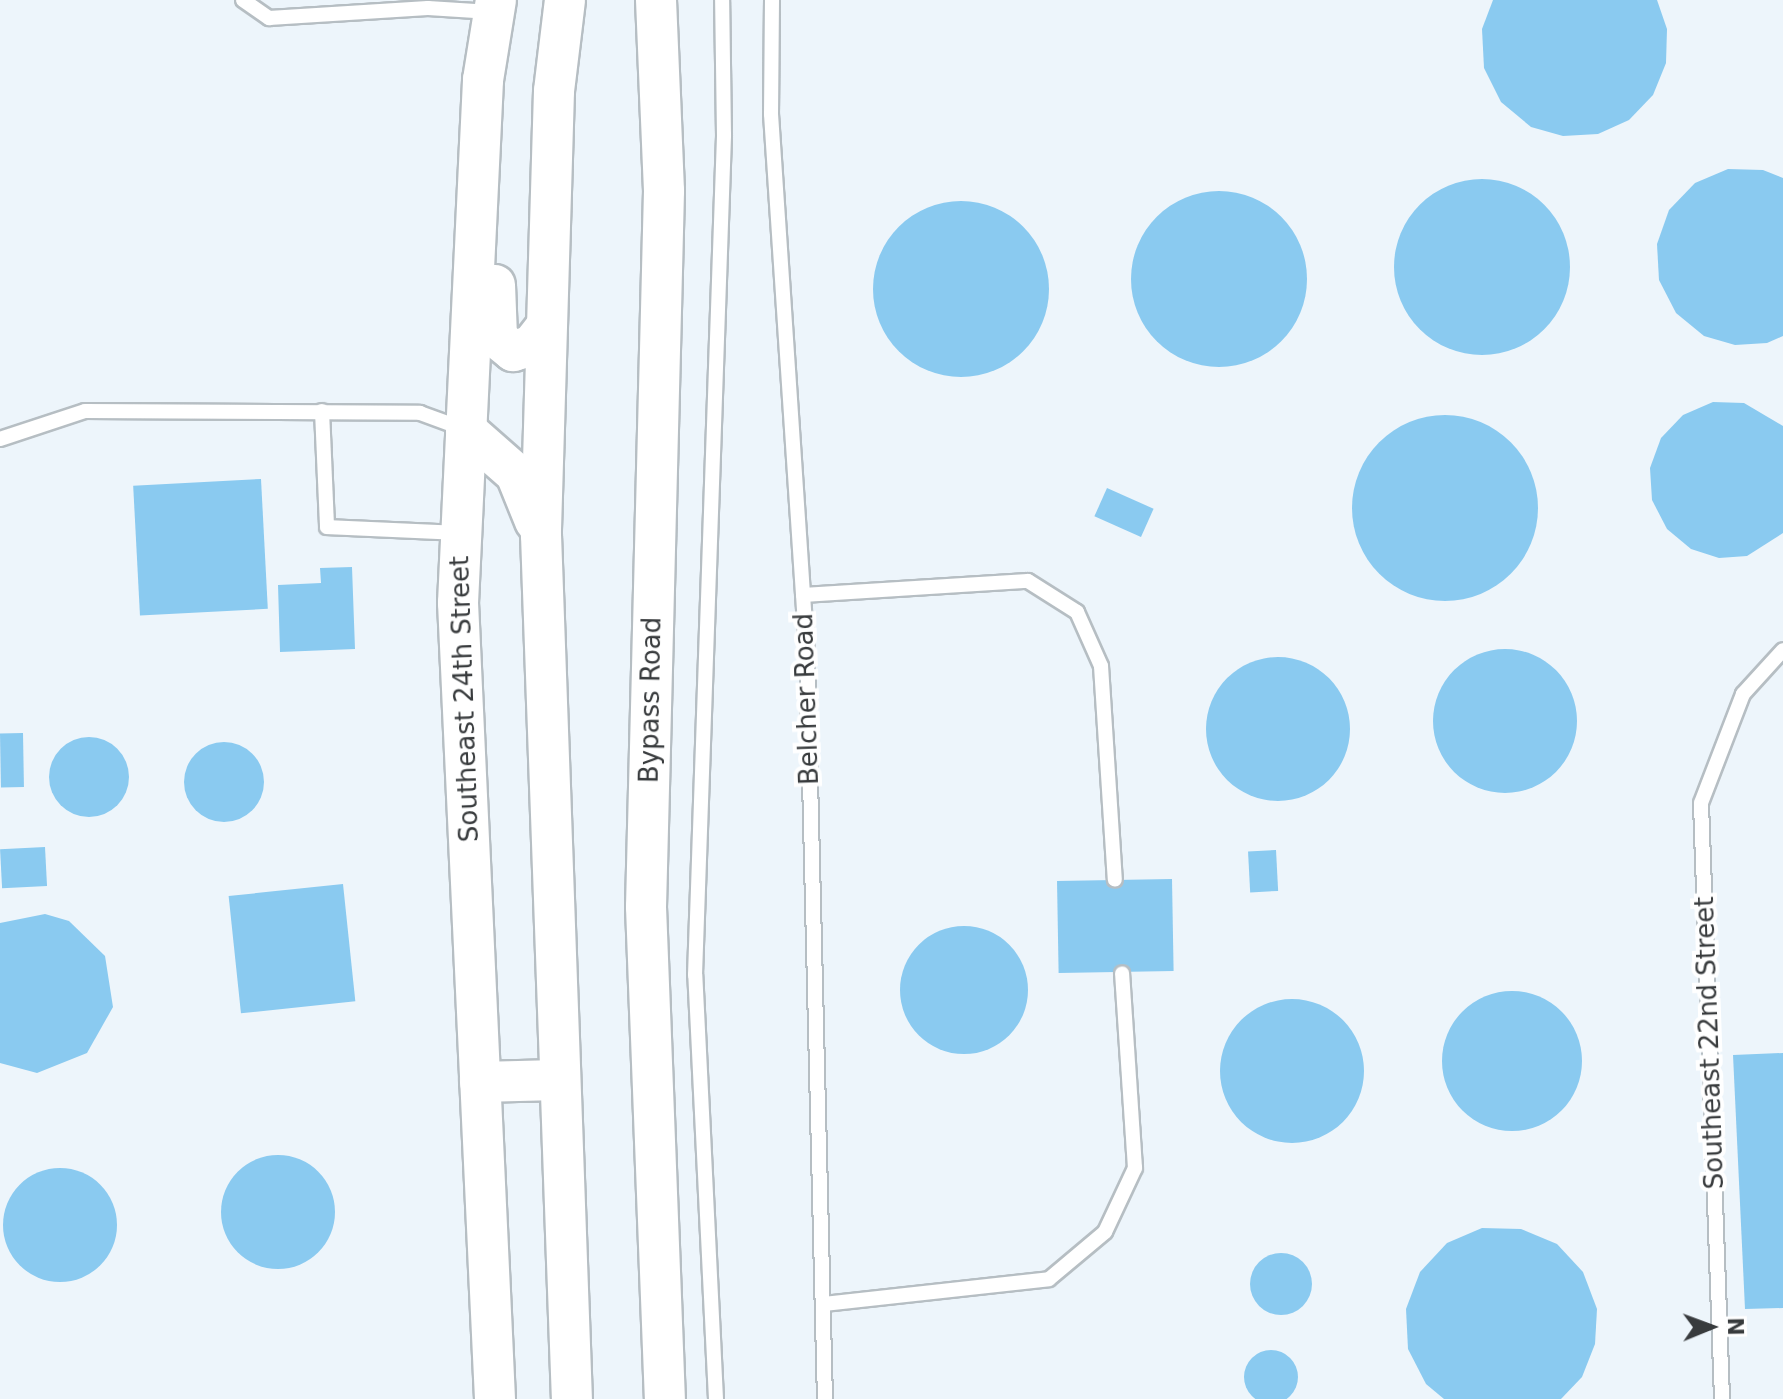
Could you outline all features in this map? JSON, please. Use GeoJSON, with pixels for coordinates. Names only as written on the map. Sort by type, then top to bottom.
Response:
{"type":"FeatureCollection","features":[{"type":"Feature","properties":{"kind":"street"},"geometry":{"type":"LineString","coordinates":[[565,0],[554,91],[541,535],[557,1080],[572,1399]]}},
{"type":"Feature","properties":{"kind":"street","name":"Bypass Road"},"geometry":{"type":"LineString","coordinates":[[656,0],[664,191],[646,907],[665,1399]]}},
{"type":"Feature","properties":{"kind":"street","name":"Southeast 24th Street"},"geometry":{"type":"LineString","coordinates":[[495,1399],[458,603],[483,80],[496,6]]}},
{"type":"Feature","properties":{"kind":"street"},"geometry":{"type":"LineString","coordinates":[[476,234],[495,271],[497,338],[513,351],[531,346],[545,328]]}},
{"type":"Feature","properties":{"kind":"street"},"geometry":{"type":"LineString","coordinates":[[466,430],[516,474],[541,535]]}},
{"type":"Feature","properties":{"kind":"street"},"geometry":{"type":"LineString","coordinates":[[480,1082],[557,1080]]}},
{"type":"Feature","properties":{"kind":"lane"},"geometry":{"type":"LineString","coordinates":[[243,0],[269,18],[496,6]]}},
{"type":"Feature","properties":{"kind":"lane"},"geometry":{"type":"LineString","coordinates":[[716,1399],[695,975],[724,135],[722,0]]}},
{"type":"Feature","properties":{"kind":"lane","name":"Belcher Road"},"geometry":{"type":"LineString","coordinates":[[772,0],[771,114],[803,595],[825,1399]]}},
{"type":"Feature","properties":{"kind":"lane"},"geometry":{"type":"LineString","coordinates":[[0,439],[85,411],[420,413],[466,430]]}},
{"type":"Feature","properties":{"kind":"lane"},"geometry":{"type":"LineString","coordinates":[[322,411],[327,527],[461,533]]}},
{"type":"Feature","properties":{"kind":"lane"},"geometry":{"type":"LineString","coordinates":[[803,595],[1028,581],[1077,612],[1101,666],[1115,880]]}},
{"type":"Feature","properties":{"kind":"lane","name":"Southeast 22nd Street"},"geometry":{"type":"LineString","coordinates":[[1722,1399],[1701,803],[1743,694],[1783,650]]}},
{"type":"Feature","properties":{"kind":"lane"},"geometry":{"type":"LineString","coordinates":[[824,1304],[1049,1279],[1105,1232],[1135,1168],[1122,973]]}},
{"type":"Feature","properties":{"kind":"building"},"geometry":{"type":"Polygon","coordinates":[[[1493,0],[1657,0],[1667,29],[1666,63],[1653,95],[1629,120],[1598,134],[1563,136],[1531,127],[1501,102],[1484,68],[1482,29],[1493,0]]]}},
{"type":"Feature","properties":{"kind":"building"},"geometry":{"type":"Polygon","coordinates":[[[1728,169],[1763,170],[1783,178],[1783,336],[1767,343],[1735,345],[1704,336],[1676,313],[1659,280],[1657,244],[1669,210],[1695,183],[1728,169]]]}},
{"type":"Feature","properties":{"kind":"building"},"geometry":{"type":"Polygon","coordinates":[[[1482,179],[1516,186],[1544,205],[1563,233],[1570,267],[1563,301],[1544,329],[1516,348],[1482,355],[1448,348],[1420,329],[1401,301],[1394,267],[1401,233],[1420,205],[1448,186],[1482,179]]]}},
{"type":"Feature","properties":{"kind":"building"},"geometry":{"type":"Polygon","coordinates":[[[1219,191],[1253,198],[1281,217],[1300,245],[1307,279],[1300,313],[1281,341],[1253,360],[1219,367],[1185,360],[1157,341],[1138,313],[1131,279],[1138,245],[1157,217],[1185,198],[1219,191]]]}},
{"type":"Feature","properties":{"kind":"building"},"geometry":{"type":"Polygon","coordinates":[[[961,201],[995,208],[1023,227],[1042,255],[1049,289],[1042,323],[1023,351],[995,370],[961,377],[927,370],[899,351],[880,323],[873,289],[880,255],[899,227],[927,208],[961,201]]]}},
{"type":"Feature","properties":{"kind":"building"},"geometry":{"type":"Polygon","coordinates":[[[1713,402],[1744,403],[1783,426],[1783,533],[1747,556],[1719,558],[1691,549],[1667,529],[1652,500],[1650,468],[1661,438],[1683,415],[1713,402]]]}},
{"type":"Feature","properties":{"kind":"building"},"geometry":{"type":"Polygon","coordinates":[[[1445,415],[1481,422],[1511,442],[1531,472],[1538,508],[1531,544],[1511,574],[1481,594],[1445,601],[1409,594],[1379,574],[1359,544],[1352,508],[1359,472],[1379,442],[1409,422],[1445,415]]]}},
{"type":"Feature","properties":{"kind":"building"},"geometry":{"type":"Polygon","coordinates":[[[261,479],[268,609],[140,616],[133,486],[261,479]]]}},
{"type":"Feature","properties":{"kind":"building"},"geometry":{"type":"Polygon","coordinates":[[[1107,488],[1154,509],[1141,537],[1094,516],[1107,488]]]}},
{"type":"Feature","properties":{"kind":"building"},"geometry":{"type":"Polygon","coordinates":[[[352,567],[355,649],[280,652],[278,585],[321,583],[320,568],[352,567]]]}},
{"type":"Feature","properties":{"kind":"building"},"geometry":{"type":"Polygon","coordinates":[[[1505,649],[1533,654],[1556,670],[1572,693],[1577,721],[1572,749],[1556,772],[1533,788],[1505,793],[1477,788],[1454,772],[1438,749],[1433,721],[1438,693],[1454,670],[1477,654],[1505,649]]]}},
{"type":"Feature","properties":{"kind":"building"},"geometry":{"type":"Polygon","coordinates":[[[1278,657],[1306,662],[1329,678],[1345,701],[1350,729],[1345,757],[1329,780],[1306,796],[1278,801],[1250,796],[1227,780],[1211,757],[1206,729],[1211,701],[1227,678],[1250,662],[1278,657]]]}},
{"type":"Feature","properties":{"kind":"building"},"geometry":{"type":"Polygon","coordinates":[[[0,733],[23,733],[24,787],[1,787],[0,733]]]}},
{"type":"Feature","properties":{"kind":"building"},"geometry":{"type":"Polygon","coordinates":[[[81,737],[97,737],[118,748],[129,769],[129,785],[118,806],[97,817],[81,817],[67,811],[55,799],[49,785],[49,769],[55,755],[67,743],[81,737]]]}},
{"type":"Feature","properties":{"kind":"building"},"geometry":{"type":"Polygon","coordinates":[[[216,742],[232,742],[253,753],[264,774],[264,790],[253,811],[232,822],[216,822],[202,816],[190,804],[184,790],[184,774],[190,760],[202,748],[216,742]]]}},
{"type":"Feature","properties":{"kind":"building"},"geometry":{"type":"Polygon","coordinates":[[[45,847],[47,886],[2,888],[0,849],[45,847]]]}},
{"type":"Feature","properties":{"kind":"building"},"geometry":{"type":"Polygon","coordinates":[[[1276,850],[1278,891],[1250,892],[1248,851],[1276,850]]]}},
{"type":"Feature","properties":{"kind":"building"},"geometry":{"type":"Polygon","coordinates":[[[1172,879],[1174,971],[1059,973],[1057,881],[1172,879]]]}},
{"type":"Feature","properties":{"kind":"building"},"geometry":{"type":"Polygon","coordinates":[[[343,884],[355,1001],[241,1013],[229,896],[343,884]]]}},
{"type":"Feature","properties":{"kind":"building"},"geometry":{"type":"Polygon","coordinates":[[[45,914],[69,921],[105,956],[113,1007],[87,1053],[37,1073],[0,1063],[0,923],[45,914]]]}},
{"type":"Feature","properties":{"kind":"building"},"geometry":{"type":"Polygon","coordinates":[[[964,926],[989,930],[1010,944],[1024,965],[1028,990],[1024,1015],[1010,1036],[989,1050],[964,1054],[939,1050],[918,1036],[904,1015],[900,990],[904,965],[918,944],[939,930],[964,926]]]}},
{"type":"Feature","properties":{"kind":"building"},"geometry":{"type":"Polygon","coordinates":[[[1512,991],[1539,997],[1561,1012],[1576,1034],[1582,1061],[1576,1088],[1561,1110],[1539,1125],[1512,1131],[1485,1125],[1463,1110],[1448,1088],[1442,1061],[1448,1034],[1463,1012],[1485,997],[1512,991]]]}},
{"type":"Feature","properties":{"kind":"building"},"geometry":{"type":"Polygon","coordinates":[[[1292,999],[1320,1004],[1343,1020],[1359,1043],[1364,1071],[1359,1099],[1343,1122],[1320,1138],[1292,1143],[1264,1138],[1241,1122],[1225,1099],[1220,1071],[1225,1043],[1241,1020],[1264,1004],[1292,999]]]}},
{"type":"Feature","properties":{"kind":"building"},"geometry":{"type":"Polygon","coordinates":[[[1783,1053],[1783,1308],[1745,1309],[1733,1055],[1783,1053]]]}},
{"type":"Feature","properties":{"kind":"building"},"geometry":{"type":"Polygon","coordinates":[[[278,1155],[300,1160],[318,1172],[330,1190],[335,1212],[330,1234],[318,1252],[300,1264],[278,1269],[256,1264],[238,1252],[226,1234],[221,1212],[226,1190],[238,1172],[256,1160],[278,1155]]]}},
{"type":"Feature","properties":{"kind":"building"},"geometry":{"type":"Polygon","coordinates":[[[60,1168],[82,1173],[100,1185],[112,1203],[117,1225],[112,1247],[100,1265],[82,1277],[60,1282],[38,1277],[20,1265],[8,1247],[3,1225],[8,1203],[20,1185],[38,1173],[60,1168]]]}},
{"type":"Feature","properties":{"kind":"building"},"geometry":{"type":"Polygon","coordinates":[[[1482,1228],[1521,1229],[1557,1244],[1583,1272],[1597,1309],[1595,1344],[1582,1377],[1561,1399],[1444,1399],[1426,1384],[1408,1349],[1406,1309],[1420,1272],[1447,1243],[1482,1228]]]}},
{"type":"Feature","properties":{"kind":"building"},"geometry":{"type":"Polygon","coordinates":[[[1281,1253],[1303,1262],[1312,1284],[1303,1306],[1281,1315],[1259,1306],[1250,1284],[1259,1262],[1281,1253]]]}},
{"type":"Feature","properties":{"kind":"building"},"geometry":{"type":"Polygon","coordinates":[[[1271,1350],[1290,1358],[1298,1377],[1290,1396],[1271,1404],[1252,1396],[1244,1377],[1252,1358],[1271,1350]]]}}]}
